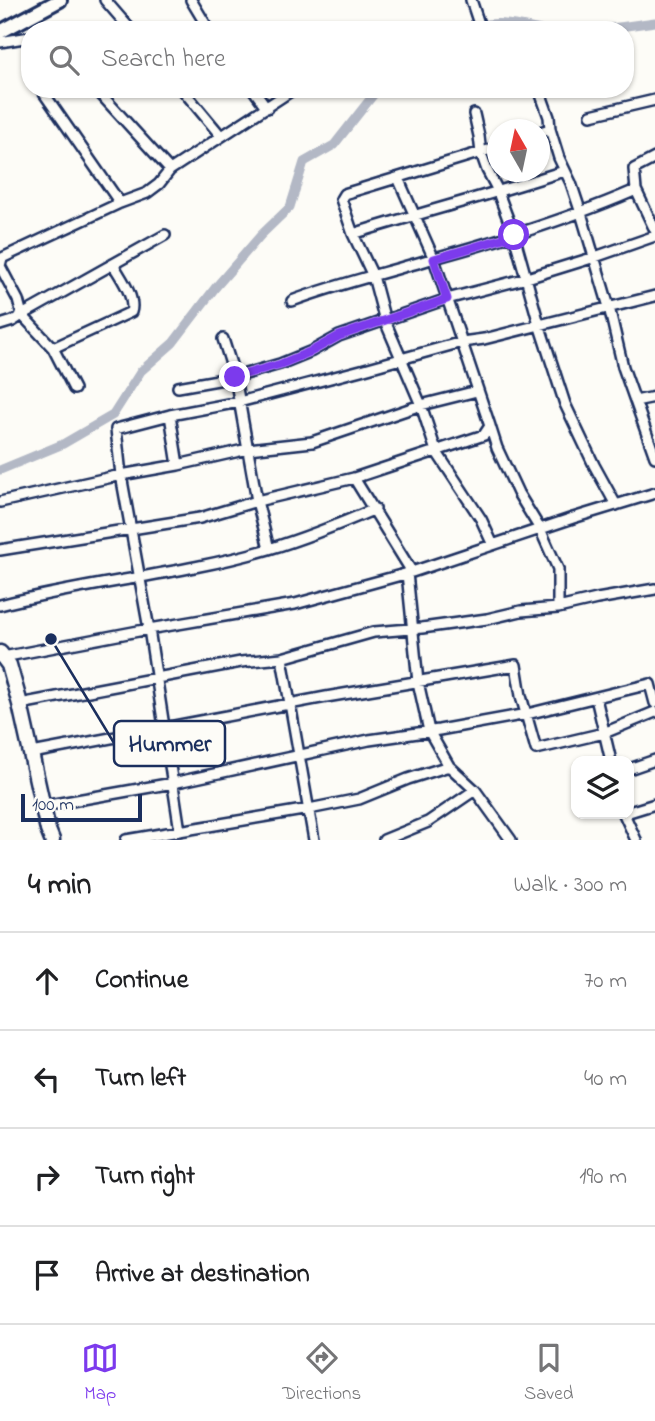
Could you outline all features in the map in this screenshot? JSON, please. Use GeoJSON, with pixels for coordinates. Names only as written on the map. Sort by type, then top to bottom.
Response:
{"type":"FeatureCollection","features":[{"type":"Feature","properties":{"kind":"main road"},"geometry":{"type":"LineString","coordinates":[[2,655],[9,665],[20,704],[52,840]]}},
{"type":"Feature","properties":{"kind":"street"},"geometry":{"type":"LineString","coordinates":[[0,32],[60,0]]}},
{"type":"Feature","properties":{"kind":"street"},"geometry":{"type":"LineString","coordinates":[[105,0],[123,21]]}},
{"type":"Feature","properties":{"kind":"street"},"geometry":{"type":"LineString","coordinates":[[191,0],[204,21]]}},
{"type":"Feature","properties":{"kind":"street"},"geometry":{"type":"LineString","coordinates":[[471,0],[477,21]]}},
{"type":"Feature","properties":{"kind":"street"},"geometry":{"type":"LineString","coordinates":[[0,42],[21,38]]}},
{"type":"Feature","properties":{"kind":"street"},"geometry":{"type":"LineString","coordinates":[[47,98],[120,203]]}},
{"type":"Feature","properties":{"kind":"street"},"geometry":{"type":"LineString","coordinates":[[104,98],[170,170]]}},
{"type":"Feature","properties":{"kind":"street"},"geometry":{"type":"LineString","coordinates":[[190,98],[221,135]]}},
{"type":"Feature","properties":{"kind":"street"},"geometry":{"type":"LineString","coordinates":[[260,98],[267,108]]}},
{"type":"Feature","properties":{"kind":"street"},"geometry":{"type":"LineString","coordinates":[[74,389],[53,348],[22,314],[19,300],[0,266],[2,258],[147,192],[159,184],[170,170],[281,98]]}},
{"type":"Feature","properties":{"kind":"street"},"geometry":{"type":"LineString","coordinates":[[542,98],[549,119]]}},
{"type":"Feature","properties":{"kind":"street"},"geometry":{"type":"LineString","coordinates":[[591,115],[655,100]]}},
{"type":"Feature","properties":{"kind":"street"},"geometry":{"type":"LineString","coordinates":[[474,114],[481,153],[514,235],[565,404],[616,505]]}},
{"type":"Feature","properties":{"kind":"street"},"geometry":{"type":"LineString","coordinates":[[550,129],[595,257],[622,367],[653,443],[655,457]]}},
{"type":"Feature","properties":{"kind":"street"},"geometry":{"type":"LineString","coordinates":[[487,151],[344,194],[341,199],[353,234],[373,276],[385,321],[421,405],[436,451],[481,519],[494,545]]}},
{"type":"Feature","properties":{"kind":"street"},"geometry":{"type":"LineString","coordinates":[[655,158],[634,169],[636,190],[655,230]]}},
{"type":"Feature","properties":{"kind":"street"},"geometry":{"type":"LineString","coordinates":[[353,234],[564,171]]}},
{"type":"Feature","properties":{"kind":"street"},"geometry":{"type":"LineString","coordinates":[[398,178],[434,259],[497,449],[558,569],[558,608]]}},
{"type":"Feature","properties":{"kind":"street"},"geometry":{"type":"LineString","coordinates":[[292,301],[326,288],[514,235],[581,213],[636,190]]}},
{"type":"Feature","properties":{"kind":"street"},"geometry":{"type":"LineString","coordinates":[[0,325],[13,321],[165,235]]}},
{"type":"Feature","properties":{"kind":"street"},"geometry":{"type":"LineString","coordinates":[[178,387],[235,377],[281,364],[339,336],[447,299],[527,278],[655,236]]}},
{"type":"Feature","properties":{"kind":"street"},"geometry":{"type":"LineString","coordinates":[[53,348],[131,312],[133,306],[130,296],[113,264]]}},
{"type":"Feature","properties":{"kind":"street"},"geometry":{"type":"LineString","coordinates":[[180,831],[149,629],[121,475],[116,429],[239,402],[462,342],[484,339],[655,296]]}},
{"type":"Feature","properties":{"kind":"street"},"geometry":{"type":"LineString","coordinates":[[223,340],[235,377],[257,501],[269,549]]}},
{"type":"Feature","properties":{"kind":"street"},"geometry":{"type":"LineString","coordinates":[[0,502],[247,449],[312,442],[421,405],[477,391]]}},
{"type":"Feature","properties":{"kind":"street"},"geometry":{"type":"LineString","coordinates":[[635,401],[655,397]]}},
{"type":"Feature","properties":{"kind":"street"},"geometry":{"type":"LineString","coordinates":[[170,415],[178,465]]}},
{"type":"Feature","properties":{"kind":"street"},"geometry":{"type":"LineString","coordinates":[[0,550],[200,518],[257,501],[354,478],[484,435],[490,425]]}},
{"type":"Feature","properties":{"kind":"street"},"geometry":{"type":"LineString","coordinates":[[354,478],[410,573],[418,682],[429,732],[449,766],[474,790],[512,840]]}},
{"type":"Feature","properties":{"kind":"street"},"geometry":{"type":"LineString","coordinates":[[2,655],[295,604],[410,573],[655,493]]}},
{"type":"Feature","properties":{"kind":"street"},"geometry":{"type":"LineString","coordinates":[[0,605],[42,594],[140,578],[269,549],[338,525],[374,509]]}},
{"type":"Feature","properties":{"kind":"street"},"geometry":{"type":"LineString","coordinates":[[20,704],[241,662],[282,658],[373,632],[487,619],[655,589]]}},
{"type":"Feature","properties":{"kind":"street"},"geometry":{"type":"LineString","coordinates":[[282,658],[314,840]]}},
{"type":"Feature","properties":{"kind":"street"},"geometry":{"type":"LineString","coordinates":[[32,753],[290,703],[516,665],[521,696],[536,749],[604,733],[655,712]]}},
{"type":"Feature","properties":{"kind":"street"},"geometry":{"type":"LineString","coordinates":[[43,806],[173,783],[369,740],[527,714],[650,684],[655,703]]}},
{"type":"Feature","properties":{"kind":"street"},"geometry":{"type":"LineString","coordinates":[[596,698],[610,756]]}},
{"type":"Feature","properties":{"kind":"street"},"geometry":{"type":"LineString","coordinates":[[634,767],[655,760]]}},
{"type":"Feature","properties":{"kind":"street"},"geometry":{"type":"LineString","coordinates":[[126,840],[359,799],[449,766]]}},
{"type":"Feature","properties":{"kind":"street"},"geometry":{"type":"LineString","coordinates":[[384,840],[428,822],[474,790]]}},
{"type":"Feature","properties":{"kind":"street"},"geometry":{"type":"LineString","coordinates":[[634,810],[655,804]]}},
{"type":"Feature","properties":{"kind":"street"},"geometry":{"type":"LineString","coordinates":[[626,819],[636,840]]}},
{"type":"Feature","properties":{"kind":"waterway"},"geometry":{"type":"LineString","coordinates":[[634,25],[655,22]]}},
{"type":"Feature","properties":{"kind":"waterway"},"geometry":{"type":"LineString","coordinates":[[0,470],[63,444],[113,415],[141,371],[173,343],[215,288],[261,235],[290,207],[304,162],[334,145],[371,98]]}},
{"type":"Feature","properties":{"kind":"place","name":"Hummer"},"geometry":{"type":"Point","coordinates":[51,639]}},
{"type":"Feature","properties":{"kind":"route"},"geometry":{"type":"LineString","coordinates":[[235,377],[281,364],[339,336],[447,299],[434,259],[514,235]]}}]}
